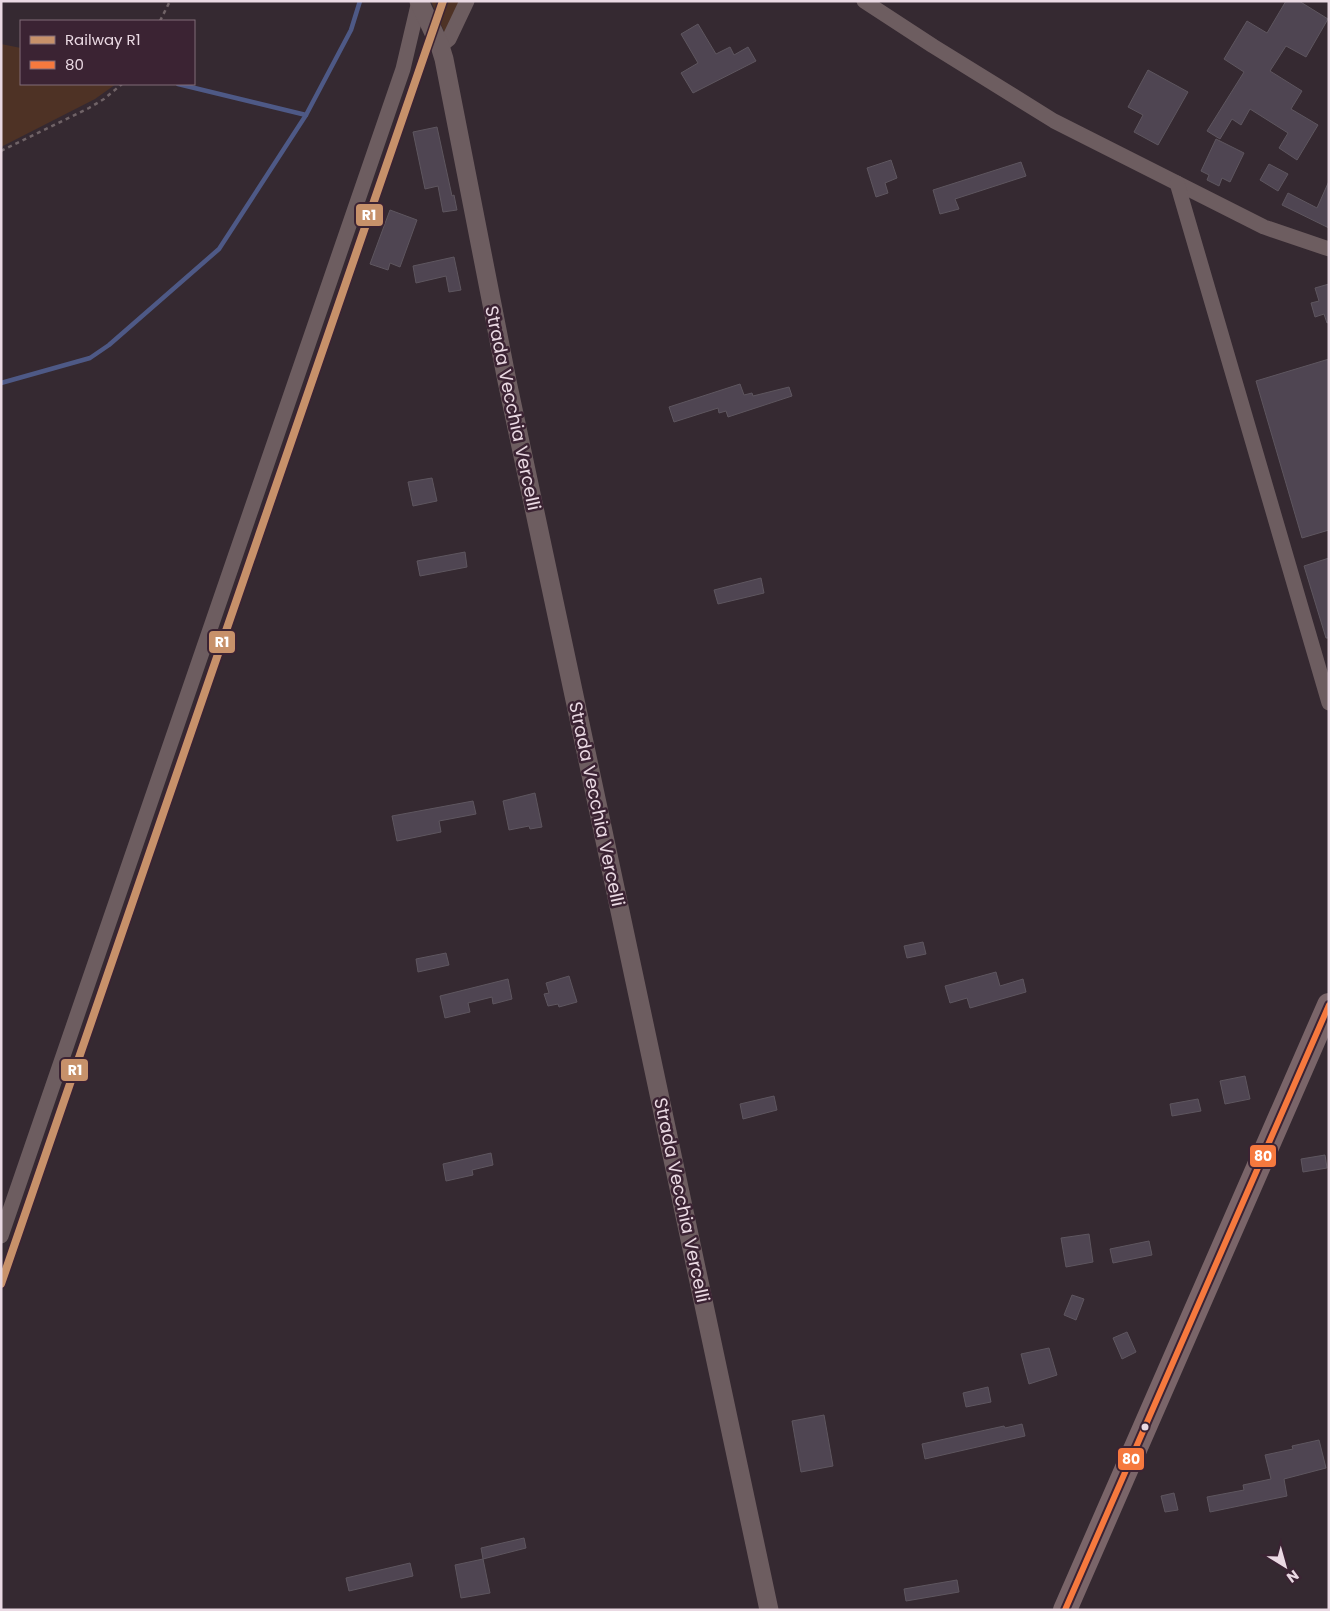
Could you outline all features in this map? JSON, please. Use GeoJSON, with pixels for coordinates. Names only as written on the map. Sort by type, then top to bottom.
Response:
{"type":"FeatureCollection","features":[{"type":"Feature","properties":{"kind":"main road"},"geometry":{"type":"LineString","coordinates":[[1064,1610],[1329,1005]]}},
{"type":"Feature","properties":{"kind":"street","name":"Strada Vecchia Vercelli"},"geometry":{"type":"LineString","coordinates":[[419,1],[444,59],[507,381],[769,1610]]}},
{"type":"Feature","properties":{"kind":"street"},"geometry":{"type":"LineString","coordinates":[[1,1236],[403,69],[419,1]]}},
{"type":"Feature","properties":{"kind":"street"},"geometry":{"type":"LineString","coordinates":[[440,46],[449,39],[467,1]]}},
{"type":"Feature","properties":{"kind":"street"},"geometry":{"type":"LineString","coordinates":[[864,1],[1054,122],[1264,226],[1329,249]]}},
{"type":"Feature","properties":{"kind":"street"},"geometry":{"type":"LineString","coordinates":[[1177,183],[1329,703]]}},
{"type":"Feature","properties":{"kind":"path"},"geometry":{"type":"LineString","coordinates":[[160,20],[170,1]]}},
{"type":"Feature","properties":{"kind":"path"},"geometry":{"type":"LineString","coordinates":[[1,151],[89,108],[121,85]]}},
{"type":"Feature","properties":{"kind":"shaded area"},"geometry":{"type":"Polygon","coordinates":[[[431,1],[466,1],[446,36],[431,1]]]}},
{"type":"Feature","properties":{"kind":"shaded area"},"geometry":{"type":"Polygon","coordinates":[[[1,44],[20,48],[20,85],[115,85],[95,99],[1,147],[1,44]]]}},
{"type":"Feature","properties":{"kind":"building"},"geometry":{"type":"Polygon","coordinates":[[[1286,1],[1299,1],[1328,19],[1306,57],[1286,46],[1270,71],[1302,91],[1291,109],[1318,125],[1297,160],[1279,148],[1288,133],[1250,109],[1241,125],[1232,119],[1220,139],[1207,131],[1244,72],[1224,59],[1247,21],[1267,33],[1286,1]]]}},
{"type":"Feature","properties":{"kind":"building"},"geometry":{"type":"Polygon","coordinates":[[[698,24],[716,54],[730,47],[734,55],[748,47],[756,61],[693,93],[681,73],[698,63],[681,34],[698,24]]]}},
{"type":"Feature","properties":{"kind":"building"},"geometry":{"type":"Polygon","coordinates":[[[1148,70],[1188,92],[1158,145],[1134,132],[1143,115],[1128,107],[1148,70]]]}},
{"type":"Feature","properties":{"kind":"building"},"geometry":{"type":"Polygon","coordinates":[[[437,127],[452,196],[454,195],[457,210],[443,212],[438,186],[425,189],[413,132],[437,127]]]}},
{"type":"Feature","properties":{"kind":"building"},"geometry":{"type":"Polygon","coordinates":[[[1216,139],[1244,153],[1230,182],[1222,178],[1219,186],[1207,180],[1209,175],[1201,171],[1216,139]]]}},
{"type":"Feature","properties":{"kind":"building"},"geometry":{"type":"Polygon","coordinates":[[[891,160],[897,178],[885,183],[888,193],[876,197],[867,168],[891,160]]]}},
{"type":"Feature","properties":{"kind":"building"},"geometry":{"type":"Polygon","coordinates":[[[1021,162],[1026,176],[955,199],[959,209],[940,214],[933,190],[1021,162]]]}},
{"type":"Feature","properties":{"kind":"building"},"geometry":{"type":"Polygon","coordinates":[[[1269,164],[1288,174],[1278,191],[1260,180],[1269,164]]]}},
{"type":"Feature","properties":{"kind":"building"},"geometry":{"type":"Polygon","coordinates":[[[1329,181],[1329,228],[1282,205],[1288,193],[1317,208],[1329,181]]]}},
{"type":"Feature","properties":{"kind":"building"},"geometry":{"type":"Polygon","coordinates":[[[390,210],[417,220],[400,267],[390,263],[388,270],[370,264],[390,210]]]}},
{"type":"Feature","properties":{"kind":"building"},"geometry":{"type":"Polygon","coordinates":[[[454,257],[461,290],[449,292],[446,276],[416,283],[413,266],[454,257]]]}},
{"type":"Feature","properties":{"kind":"building"},"geometry":{"type":"Polygon","coordinates":[[[1329,284],[1329,322],[1327,323],[1324,314],[1315,317],[1311,303],[1319,301],[1315,288],[1329,284]]]}},
{"type":"Feature","properties":{"kind":"building"},"geometry":{"type":"Polygon","coordinates":[[[1329,359],[1329,530],[1302,538],[1256,381],[1329,359]]]}},
{"type":"Feature","properties":{"kind":"building"},"geometry":{"type":"Polygon","coordinates":[[[740,384],[744,395],[752,393],[753,396],[789,387],[792,396],[728,417],[726,411],[719,413],[718,408],[674,422],[669,407],[740,384]]]}},
{"type":"Feature","properties":{"kind":"building"},"geometry":{"type":"Polygon","coordinates":[[[432,478],[437,501],[413,506],[408,482],[432,478]]]}},
{"type":"Feature","properties":{"kind":"building"},"geometry":{"type":"Polygon","coordinates":[[[465,552],[467,567],[420,576],[417,561],[465,552]]]}},
{"type":"Feature","properties":{"kind":"building"},"geometry":{"type":"Polygon","coordinates":[[[1329,558],[1329,638],[1326,638],[1304,566],[1329,558]]]}},
{"type":"Feature","properties":{"kind":"building"},"geometry":{"type":"Polygon","coordinates":[[[761,578],[764,593],[718,604],[714,590],[761,578]]]}},
{"type":"Feature","properties":{"kind":"building"},"geometry":{"type":"Polygon","coordinates":[[[535,793],[542,827],[530,829],[529,826],[509,830],[503,801],[535,793]]]}},
{"type":"Feature","properties":{"kind":"building"},"geometry":{"type":"Polygon","coordinates":[[[473,801],[476,814],[439,821],[441,832],[397,841],[392,816],[473,801]]]}},
{"type":"Feature","properties":{"kind":"building"},"geometry":{"type":"Polygon","coordinates":[[[923,942],[926,954],[907,958],[904,946],[923,942]]]}},
{"type":"Feature","properties":{"kind":"building"},"geometry":{"type":"Polygon","coordinates":[[[446,953],[449,965],[418,972],[416,959],[446,953]]]}},
{"type":"Feature","properties":{"kind":"building"},"geometry":{"type":"Polygon","coordinates":[[[996,972],[1000,986],[1023,979],[1026,992],[970,1008],[967,998],[950,1003],[945,986],[996,972]]]}},
{"type":"Feature","properties":{"kind":"building"},"geometry":{"type":"Polygon","coordinates":[[[569,976],[577,1002],[559,1007],[558,1004],[548,1006],[544,994],[549,993],[546,983],[569,976]]]}},
{"type":"Feature","properties":{"kind":"building"},"geometry":{"type":"Polygon","coordinates":[[[508,979],[512,999],[493,1004],[492,997],[468,1003],[470,1012],[445,1018],[440,996],[508,979]]]}},
{"type":"Feature","properties":{"kind":"building"},"geometry":{"type":"Polygon","coordinates":[[[1245,1076],[1250,1099],[1225,1104],[1220,1081],[1245,1076]]]}},
{"type":"Feature","properties":{"kind":"building"},"geometry":{"type":"Polygon","coordinates":[[[774,1096],[777,1110],[743,1119],[740,1104],[774,1096]]]}},
{"type":"Feature","properties":{"kind":"building"},"geometry":{"type":"Polygon","coordinates":[[[1198,1099],[1201,1111],[1172,1116],[1170,1104],[1198,1099]]]}},
{"type":"Feature","properties":{"kind":"building"},"geometry":{"type":"Polygon","coordinates":[[[491,1153],[493,1165],[472,1170],[473,1175],[446,1181],[443,1164],[491,1153]]]}},
{"type":"Feature","properties":{"kind":"building"},"geometry":{"type":"Polygon","coordinates":[[[1325,1155],[1327,1168],[1303,1172],[1301,1159],[1325,1155]]]}},
{"type":"Feature","properties":{"kind":"building"},"geometry":{"type":"Polygon","coordinates":[[[1089,1234],[1093,1262],[1066,1267],[1061,1238],[1089,1234]]]}},
{"type":"Feature","properties":{"kind":"building"},"geometry":{"type":"Polygon","coordinates":[[[1149,1241],[1152,1255],[1113,1263],[1110,1249],[1149,1241]]]}},
{"type":"Feature","properties":{"kind":"building"},"geometry":{"type":"Polygon","coordinates":[[[1072,1295],[1084,1299],[1076,1320],[1064,1315],[1072,1295]]]}},
{"type":"Feature","properties":{"kind":"building"},"geometry":{"type":"Polygon","coordinates":[[[1127,1332],[1136,1352],[1122,1359],[1113,1338],[1127,1332]]]}},
{"type":"Feature","properties":{"kind":"building"},"geometry":{"type":"Polygon","coordinates":[[[1049,1348],[1057,1375],[1029,1384],[1021,1354],[1049,1348]]]}},
{"type":"Feature","properties":{"kind":"building"},"geometry":{"type":"Polygon","coordinates":[[[988,1387],[991,1402],[966,1407],[963,1393],[988,1387]]]}},
{"type":"Feature","properties":{"kind":"building"},"geometry":{"type":"Polygon","coordinates":[[[824,1415],[833,1466],[801,1472],[792,1421],[824,1415]]]}},
{"type":"Feature","properties":{"kind":"building"},"geometry":{"type":"Polygon","coordinates":[[[1022,1424],[1025,1436],[925,1459],[922,1444],[1004,1426],[1005,1428],[1022,1424]]]}},
{"type":"Feature","properties":{"kind":"building"},"geometry":{"type":"Polygon","coordinates":[[[1319,1440],[1326,1468],[1284,1479],[1287,1496],[1210,1512],[1207,1497],[1244,1490],[1243,1485],[1271,1479],[1265,1455],[1293,1449],[1292,1446],[1319,1440]]]}},
{"type":"Feature","properties":{"kind":"building"},"geometry":{"type":"Polygon","coordinates":[[[1174,1493],[1178,1510],[1165,1512],[1161,1496],[1174,1493]]]}},
{"type":"Feature","properties":{"kind":"building"},"geometry":{"type":"Polygon","coordinates":[[[524,1538],[526,1548],[483,1559],[481,1548],[524,1538]]]}},
{"type":"Feature","properties":{"kind":"building"},"geometry":{"type":"Polygon","coordinates":[[[483,1559],[490,1593],[461,1598],[455,1565],[483,1559]]]}},
{"type":"Feature","properties":{"kind":"building"},"geometry":{"type":"Polygon","coordinates":[[[410,1563],[413,1576],[349,1591],[346,1578],[410,1563]]]}},
{"type":"Feature","properties":{"kind":"building"},"geometry":{"type":"Polygon","coordinates":[[[957,1580],[959,1592],[906,1601],[904,1589],[957,1580]]]}},
{"type":"Feature","properties":{"kind":"waterway"},"geometry":{"type":"LineString","coordinates":[[1,383],[90,358],[109,345],[219,249],[306,115],[351,30],[360,1]]}},
{"type":"Feature","properties":{"kind":"waterway"},"geometry":{"type":"LineString","coordinates":[[182,85],[306,115]]}},
{"type":"Feature","properties":{"kind":"rail line","name":"R1"},"geometry":{"type":"LineString","coordinates":[[1,1284],[443,1]]}},
{"type":"Feature","properties":{"kind":"transit line","name":"80"},"geometry":{"type":"LineString","coordinates":[[1065,1610],[1329,1005]]}}]}
